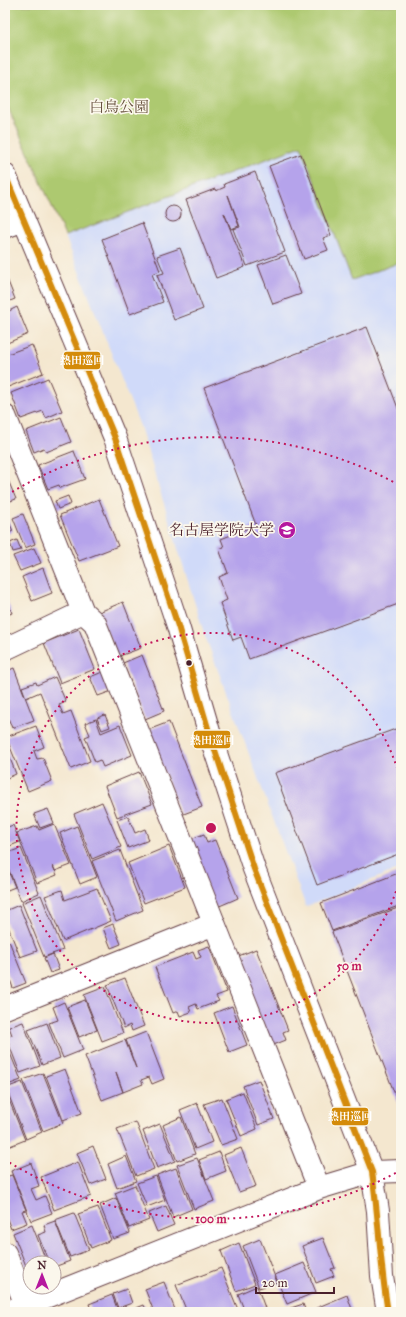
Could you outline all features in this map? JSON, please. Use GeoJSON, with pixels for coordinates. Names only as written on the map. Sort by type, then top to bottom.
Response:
{"type":"FeatureCollection","features":[{"type":"Feature","properties":{"kind":"street"},"geometry":{"type":"LineString","coordinates":[[5,175],[15,223],[115,438],[178,626],[210,735],[254,869],[372,1172],[378,1211],[382,1276],[388,1312]]}},
{"type":"Feature","properties":{"kind":"street"},"geometry":{"type":"LineString","coordinates":[[5,416],[83,612],[95,623],[318,1188]]}},
{"type":"Feature","properties":{"kind":"street"},"geometry":{"type":"LineString","coordinates":[[5,649],[83,612]]}},
{"type":"Feature","properties":{"kind":"street"},"geometry":{"type":"LineString","coordinates":[[5,1008],[214,924]]}},
{"type":"Feature","properties":{"kind":"street"},"geometry":{"type":"LineString","coordinates":[[5,1253],[21,1310],[318,1188],[372,1172],[401,1171]]}},
{"type":"Feature","properties":{"kind":"shaded area","name":"名古屋学院大学"},"geometry":{"type":"Polygon","coordinates":[[[401,107],[401,868],[306,907],[204,633],[140,426],[65,236],[401,107]]]}},
{"type":"Feature","properties":{"kind":"green space","name":"白鳥公園"},"geometry":{"type":"Polygon","coordinates":[[[5,5],[401,5],[401,262],[352,280],[301,146],[65,236],[5,101],[5,5]]]}},
{"type":"Feature","properties":{"kind":"building"},"geometry":{"type":"Polygon","coordinates":[[[301,154],[331,235],[323,238],[328,250],[304,259],[269,166],[301,154]]]}},
{"type":"Feature","properties":{"kind":"building"},"geometry":{"type":"Polygon","coordinates":[[[255,172],[285,252],[247,266],[233,229],[240,227],[228,195],[239,226],[231,229],[224,213],[245,267],[216,278],[186,200],[215,189],[216,191],[225,187],[224,184],[255,172]]]}},
{"type":"Feature","properties":{"kind":"building"},"geometry":{"type":"Polygon","coordinates":[[[173,206],[180,211],[181,214],[176,221],[173,222],[166,217],[165,214],[170,207],[173,206]]]}},
{"type":"Feature","properties":{"kind":"building"},"geometry":{"type":"Polygon","coordinates":[[[142,223],[160,271],[152,274],[163,302],[130,314],[102,239],[142,223]]]}},
{"type":"Feature","properties":{"kind":"building"},"geometry":{"type":"Polygon","coordinates":[[[180,248],[203,309],[174,320],[157,275],[164,273],[157,256],[180,248]]]}},
{"type":"Feature","properties":{"kind":"building"},"geometry":{"type":"Polygon","coordinates":[[[286,255],[301,294],[273,304],[258,265],[286,255]]]}},
{"type":"Feature","properties":{"kind":"building"},"geometry":{"type":"Polygon","coordinates":[[[5,274],[15,299],[5,303],[5,274]]]}},
{"type":"Feature","properties":{"kind":"building"},"geometry":{"type":"Polygon","coordinates":[[[7,305],[9,311],[17,307],[28,334],[5,344],[5,306],[7,305]]]}},
{"type":"Feature","properties":{"kind":"building"},"geometry":{"type":"Polygon","coordinates":[[[367,327],[401,416],[401,603],[249,659],[241,637],[233,640],[220,603],[227,600],[219,577],[228,573],[219,549],[224,547],[221,539],[256,525],[204,388],[367,327]]]}},
{"type":"Feature","properties":{"kind":"building"},"geometry":{"type":"Polygon","coordinates":[[[32,345],[43,373],[8,387],[5,378],[5,355],[32,345]]]}},
{"type":"Feature","properties":{"kind":"building"},"geometry":{"type":"Polygon","coordinates":[[[48,378],[62,411],[46,418],[43,411],[21,419],[11,393],[48,378]]]}},
{"type":"Feature","properties":{"kind":"building"},"geometry":{"type":"Polygon","coordinates":[[[61,417],[71,442],[46,452],[44,448],[34,452],[26,431],[61,417]]]}},
{"type":"Feature","properties":{"kind":"building"},"geometry":{"type":"Polygon","coordinates":[[[74,451],[85,479],[60,488],[59,485],[48,489],[38,465],[74,451]]]}},
{"type":"Feature","properties":{"kind":"building"},"geometry":{"type":"Polygon","coordinates":[[[5,473],[16,499],[5,503],[5,473]]]}},
{"type":"Feature","properties":{"kind":"building"},"geometry":{"type":"Polygon","coordinates":[[[68,496],[71,504],[58,509],[55,501],[68,496]]]}},
{"type":"Feature","properties":{"kind":"building"},"geometry":{"type":"Polygon","coordinates":[[[99,499],[118,546],[79,561],[60,515],[99,499]]]}},
{"type":"Feature","properties":{"kind":"building"},"geometry":{"type":"Polygon","coordinates":[[[23,514],[35,544],[25,548],[13,518],[23,514]]]}},
{"type":"Feature","properties":{"kind":"building"},"geometry":{"type":"Polygon","coordinates":[[[8,520],[13,531],[5,535],[5,521],[8,520]]]}},
{"type":"Feature","properties":{"kind":"building"},"geometry":{"type":"Polygon","coordinates":[[[17,540],[21,550],[13,552],[10,543],[17,540]]]}},
{"type":"Feature","properties":{"kind":"building"},"geometry":{"type":"Polygon","coordinates":[[[34,548],[41,563],[20,571],[13,556],[34,548]]]}},
{"type":"Feature","properties":{"kind":"building"},"geometry":{"type":"Polygon","coordinates":[[[43,568],[52,593],[32,601],[22,577],[43,568]]]}},
{"type":"Feature","properties":{"kind":"building"},"geometry":{"type":"Polygon","coordinates":[[[5,596],[12,613],[5,616],[5,596]]]}},
{"type":"Feature","properties":{"kind":"building"},"geometry":{"type":"Polygon","coordinates":[[[123,602],[141,648],[117,657],[99,612],[123,602]]]}},
{"type":"Feature","properties":{"kind":"building"},"geometry":{"type":"Polygon","coordinates":[[[79,629],[95,669],[60,683],[44,643],[79,629]]]}},
{"type":"Feature","properties":{"kind":"building"},"geometry":{"type":"Polygon","coordinates":[[[142,655],[164,711],[145,719],[123,663],[142,655]]]}},
{"type":"Feature","properties":{"kind":"building"},"geometry":{"type":"Polygon","coordinates":[[[14,668],[34,720],[12,728],[5,710],[5,672],[14,668]]]}},
{"type":"Feature","properties":{"kind":"building"},"geometry":{"type":"Polygon","coordinates":[[[105,671],[112,691],[98,696],[90,677],[105,671]]]}},
{"type":"Feature","properties":{"kind":"building"},"geometry":{"type":"Polygon","coordinates":[[[55,677],[66,702],[59,705],[63,714],[71,711],[90,761],[71,769],[40,692],[26,698],[22,687],[36,682],[37,685],[55,677]]]}},
{"type":"Feature","properties":{"kind":"building"},"geometry":{"type":"Polygon","coordinates":[[[105,715],[110,727],[102,730],[97,718],[105,715]]]}},
{"type":"Feature","properties":{"kind":"building"},"geometry":{"type":"Polygon","coordinates":[[[96,719],[101,733],[120,725],[132,755],[103,767],[100,760],[95,762],[85,737],[90,735],[85,723],[96,719]]]}},
{"type":"Feature","properties":{"kind":"building"},"geometry":{"type":"Polygon","coordinates":[[[169,722],[202,807],[181,815],[148,730],[169,722]]]}},
{"type":"Feature","properties":{"kind":"building"},"geometry":{"type":"Polygon","coordinates":[[[36,726],[44,747],[34,751],[37,759],[43,758],[52,781],[28,791],[6,737],[36,726]]]}},
{"type":"Feature","properties":{"kind":"building"},"geometry":{"type":"Polygon","coordinates":[[[401,727],[401,853],[317,885],[275,773],[401,727]]]}},
{"type":"Feature","properties":{"kind":"building"},"geometry":{"type":"Polygon","coordinates":[[[5,745],[16,774],[5,779],[5,745]]]}},
{"type":"Feature","properties":{"kind":"building"},"geometry":{"type":"Polygon","coordinates":[[[139,772],[152,804],[117,817],[105,786],[139,772]]]}},
{"type":"Feature","properties":{"kind":"building"},"geometry":{"type":"Polygon","coordinates":[[[102,802],[121,847],[92,859],[74,814],[102,802]]]}},
{"type":"Feature","properties":{"kind":"building"},"geometry":{"type":"Polygon","coordinates":[[[48,809],[54,823],[40,828],[34,814],[48,809]]]}},
{"type":"Feature","properties":{"kind":"building"},"geometry":{"type":"Polygon","coordinates":[[[128,816],[135,833],[145,829],[149,840],[128,848],[117,820],[128,816]]]}},
{"type":"Feature","properties":{"kind":"building"},"geometry":{"type":"Polygon","coordinates":[[[54,824],[71,865],[55,871],[57,875],[37,883],[17,833],[37,826],[39,830],[54,824]]]}},
{"type":"Feature","properties":{"kind":"building"},"geometry":{"type":"Polygon","coordinates":[[[13,825],[20,842],[5,848],[5,828],[13,825]]]}},
{"type":"Feature","properties":{"kind":"building"},"geometry":{"type":"Polygon","coordinates":[[[77,826],[97,877],[80,884],[60,833],[77,826]]]}},
{"type":"Feature","properties":{"kind":"building"},"geometry":{"type":"Polygon","coordinates":[[[204,834],[207,843],[215,840],[238,898],[215,908],[188,840],[204,834]]]}},
{"type":"Feature","properties":{"kind":"building"},"geometry":{"type":"Polygon","coordinates":[[[169,846],[185,887],[144,903],[128,863],[169,846]]]}},
{"type":"Feature","properties":{"kind":"building"},"geometry":{"type":"Polygon","coordinates":[[[21,848],[39,893],[21,901],[5,860],[5,854],[21,848]]]}},
{"type":"Feature","properties":{"kind":"building"},"geometry":{"type":"Polygon","coordinates":[[[120,850],[143,910],[116,921],[92,861],[120,850]]]}},
{"type":"Feature","properties":{"kind":"building"},"geometry":{"type":"Polygon","coordinates":[[[5,863],[15,887],[5,891],[5,863]]]}},
{"type":"Feature","properties":{"kind":"building"},"geometry":{"type":"Polygon","coordinates":[[[401,872],[401,905],[332,931],[321,903],[401,872]]]}},
{"type":"Feature","properties":{"kind":"building"},"geometry":{"type":"Polygon","coordinates":[[[97,888],[111,921],[63,941],[45,896],[62,890],[65,900],[97,888]]]}},
{"type":"Feature","properties":{"kind":"building"},"geometry":{"type":"Polygon","coordinates":[[[41,895],[63,950],[44,957],[22,903],[41,895]]]}},
{"type":"Feature","properties":{"kind":"building"},"geometry":{"type":"Polygon","coordinates":[[[19,905],[37,951],[20,957],[5,919],[5,911],[19,905]]]}},
{"type":"Feature","properties":{"kind":"building"},"geometry":{"type":"Polygon","coordinates":[[[398,908],[401,916],[401,1110],[332,932],[398,908]]]}},
{"type":"Feature","properties":{"kind":"building"},"geometry":{"type":"Polygon","coordinates":[[[113,924],[121,944],[111,948],[103,928],[113,924]]]}},
{"type":"Feature","properties":{"kind":"building"},"geometry":{"type":"Polygon","coordinates":[[[9,941],[26,983],[13,988],[5,966],[5,943],[9,941]]]}},
{"type":"Feature","properties":{"kind":"building"},"geometry":{"type":"Polygon","coordinates":[[[209,946],[227,992],[216,996],[219,1001],[198,1009],[196,1004],[189,1007],[191,1012],[180,1016],[178,1011],[173,1013],[155,967],[193,952],[196,959],[201,957],[198,950],[209,946]]]}},
{"type":"Feature","properties":{"kind":"building"},"geometry":{"type":"Polygon","coordinates":[[[256,949],[288,1030],[283,1032],[286,1040],[271,1046],[236,957],[256,949]]]}},
{"type":"Feature","properties":{"kind":"building"},"geometry":{"type":"Polygon","coordinates":[[[53,954],[59,970],[50,973],[44,958],[53,954]]]}},
{"type":"Feature","properties":{"kind":"building"},"geometry":{"type":"Polygon","coordinates":[[[125,978],[144,1026],[132,1031],[130,1025],[124,1028],[107,985],[125,978]]]}},
{"type":"Feature","properties":{"kind":"building"},"geometry":{"type":"Polygon","coordinates":[[[105,987],[123,1033],[102,1041],[84,995],[105,987]]]}},
{"type":"Feature","properties":{"kind":"building"},"geometry":{"type":"Polygon","coordinates":[[[85,1000],[97,1030],[79,1037],[67,1007],[85,1000]]]}},
{"type":"Feature","properties":{"kind":"building"},"geometry":{"type":"Polygon","coordinates":[[[64,1002],[83,1050],[63,1058],[49,1023],[58,1020],[53,1007],[64,1002]]]}},
{"type":"Feature","properties":{"kind":"building"},"geometry":{"type":"Polygon","coordinates":[[[232,1006],[247,1045],[229,1052],[214,1013],[232,1006]]]}},
{"type":"Feature","properties":{"kind":"building"},"geometry":{"type":"Polygon","coordinates":[[[23,1022],[40,1066],[20,1073],[6,1037],[12,1035],[9,1027],[23,1022]]]}},
{"type":"Feature","properties":{"kind":"building"},"geometry":{"type":"Polygon","coordinates":[[[47,1023],[60,1058],[42,1065],[28,1030],[47,1023]]]}},
{"type":"Feature","properties":{"kind":"building"},"geometry":{"type":"Polygon","coordinates":[[[146,1032],[164,1079],[152,1084],[149,1077],[141,1080],[143,1084],[102,1100],[85,1056],[125,1040],[136,1068],[126,1040],[146,1032]]]}},
{"type":"Feature","properties":{"kind":"building"},"geometry":{"type":"Polygon","coordinates":[[[5,1041],[21,1080],[5,1086],[5,1041]]]}},
{"type":"Feature","properties":{"kind":"building"},"geometry":{"type":"Polygon","coordinates":[[[65,1069],[82,1113],[63,1120],[46,1076],[65,1069]]]}},
{"type":"Feature","properties":{"kind":"building"},"geometry":{"type":"Polygon","coordinates":[[[43,1073],[63,1123],[43,1131],[23,1080],[43,1073]]]}},
{"type":"Feature","properties":{"kind":"building"},"geometry":{"type":"Polygon","coordinates":[[[259,1080],[274,1119],[258,1125],[243,1086],[259,1080]]]}},
{"type":"Feature","properties":{"kind":"building"},"geometry":{"type":"Polygon","coordinates":[[[22,1082],[42,1132],[26,1139],[6,1088],[22,1082]]]}},
{"type":"Feature","properties":{"kind":"building"},"geometry":{"type":"Polygon","coordinates":[[[5,1090],[25,1140],[5,1148],[5,1090]]]}},
{"type":"Feature","properties":{"kind":"building"},"geometry":{"type":"Polygon","coordinates":[[[243,1092],[257,1129],[241,1136],[226,1099],[243,1092]]]}},
{"type":"Feature","properties":{"kind":"building"},"geometry":{"type":"Polygon","coordinates":[[[222,1098],[238,1139],[221,1145],[204,1104],[222,1098]]]}},
{"type":"Feature","properties":{"kind":"building"},"geometry":{"type":"Polygon","coordinates":[[[197,1103],[212,1142],[195,1149],[180,1110],[197,1103]]]}},
{"type":"Feature","properties":{"kind":"building"},"geometry":{"type":"Polygon","coordinates":[[[181,1117],[195,1154],[177,1161],[163,1125],[181,1117]]]}},
{"type":"Feature","properties":{"kind":"building"},"geometry":{"type":"Polygon","coordinates":[[[136,1122],[154,1169],[136,1176],[117,1129],[136,1122]]]}},
{"type":"Feature","properties":{"kind":"building"},"geometry":{"type":"Polygon","coordinates":[[[160,1124],[175,1161],[157,1168],[143,1131],[160,1124]]]}},
{"type":"Feature","properties":{"kind":"building"},"geometry":{"type":"Polygon","coordinates":[[[93,1146],[106,1179],[90,1185],[77,1153],[93,1146]]]}},
{"type":"Feature","properties":{"kind":"building"},"geometry":{"type":"Polygon","coordinates":[[[241,1148],[256,1186],[239,1192],[224,1155],[241,1148]]]}},
{"type":"Feature","properties":{"kind":"building"},"geometry":{"type":"Polygon","coordinates":[[[219,1152],[226,1171],[206,1179],[199,1160],[219,1152]]]}},
{"type":"Feature","properties":{"kind":"building"},"geometry":{"type":"Polygon","coordinates":[[[126,1156],[136,1181],[117,1188],[108,1164],[126,1156]]]}},
{"type":"Feature","properties":{"kind":"building"},"geometry":{"type":"Polygon","coordinates":[[[197,1158],[214,1201],[194,1209],[177,1165],[197,1158]]]}},
{"type":"Feature","properties":{"kind":"building"},"geometry":{"type":"Polygon","coordinates":[[[78,1162],[91,1196],[54,1210],[41,1177],[78,1162]]]}},
{"type":"Feature","properties":{"kind":"building"},"geometry":{"type":"Polygon","coordinates":[[[31,1163],[39,1186],[31,1189],[36,1200],[45,1196],[52,1213],[31,1221],[11,1171],[31,1163]]]}},
{"type":"Feature","properties":{"kind":"building"},"geometry":{"type":"Polygon","coordinates":[[[176,1168],[192,1209],[173,1217],[157,1175],[176,1168]]]}},
{"type":"Feature","properties":{"kind":"building"},"geometry":{"type":"Polygon","coordinates":[[[12,1175],[26,1210],[22,1211],[27,1223],[11,1229],[5,1214],[5,1177],[12,1175]]]}},
{"type":"Feature","properties":{"kind":"building"},"geometry":{"type":"Polygon","coordinates":[[[156,1176],[165,1200],[147,1207],[137,1183],[156,1176]]]}},
{"type":"Feature","properties":{"kind":"building"},"geometry":{"type":"Polygon","coordinates":[[[135,1185],[149,1220],[129,1228],[115,1193],[135,1185]]]}},
{"type":"Feature","properties":{"kind":"building"},"geometry":{"type":"Polygon","coordinates":[[[116,1198],[130,1233],[113,1239],[100,1205],[116,1198]]]}},
{"type":"Feature","properties":{"kind":"building"},"geometry":{"type":"Polygon","coordinates":[[[166,1206],[174,1225],[157,1232],[149,1213],[166,1206]]]}},
{"type":"Feature","properties":{"kind":"building"},"geometry":{"type":"Polygon","coordinates":[[[98,1207],[111,1240],[91,1248],[78,1214],[98,1207]]]}},
{"type":"Feature","properties":{"kind":"building"},"geometry":{"type":"Polygon","coordinates":[[[74,1213],[89,1250],[70,1257],[55,1220],[74,1213]]]}},
{"type":"Feature","properties":{"kind":"building"},"geometry":{"type":"Polygon","coordinates":[[[55,1221],[70,1261],[62,1264],[62,1255],[46,1255],[38,1235],[46,1232],[44,1225],[55,1221]]]}},
{"type":"Feature","properties":{"kind":"building"},"geometry":{"type":"Polygon","coordinates":[[[32,1225],[44,1255],[22,1256],[13,1233],[32,1225]]]}},
{"type":"Feature","properties":{"kind":"building"},"geometry":{"type":"Polygon","coordinates":[[[323,1238],[335,1268],[331,1269],[334,1276],[316,1283],[302,1246],[323,1238]]]}},
{"type":"Feature","properties":{"kind":"building"},"geometry":{"type":"Polygon","coordinates":[[[260,1239],[277,1282],[259,1288],[243,1246],[260,1239]]]}},
{"type":"Feature","properties":{"kind":"building"},"geometry":{"type":"Polygon","coordinates":[[[239,1243],[255,1284],[236,1291],[221,1251],[239,1243]]]}},
{"type":"Feature","properties":{"kind":"building"},"geometry":{"type":"Polygon","coordinates":[[[304,1263],[316,1292],[287,1304],[275,1275],[304,1263]]]}},
{"type":"Feature","properties":{"kind":"building"},"geometry":{"type":"Polygon","coordinates":[[[221,1268],[239,1312],[187,1312],[176,1285],[221,1268]]]}},
{"type":"Feature","properties":{"kind":"building"},"geometry":{"type":"Polygon","coordinates":[[[164,1282],[176,1312],[154,1312],[145,1289],[164,1282]]]}},
{"type":"Feature","properties":{"kind":"building"},"geometry":{"type":"Polygon","coordinates":[[[257,1286],[265,1308],[256,1312],[245,1312],[238,1294],[257,1286]]]}},
{"type":"Feature","properties":{"kind":"building"},"geometry":{"type":"Polygon","coordinates":[[[127,1289],[132,1303],[118,1308],[113,1294],[127,1289]]]}},
{"type":"Feature","properties":{"kind":"building"},"geometry":{"type":"Polygon","coordinates":[[[112,1295],[118,1311],[126,1308],[128,1312],[92,1312],[89,1304],[112,1295]]]}},
{"type":"Feature","properties":{"kind":"building"},"geometry":{"type":"Polygon","coordinates":[[[347,1295],[353,1312],[317,1312],[316,1308],[347,1295]]]}},
{"type":"Feature","properties":{"kind":"building"},"geometry":{"type":"Polygon","coordinates":[[[303,1304],[306,1312],[289,1312],[288,1309],[303,1304]]]}},
{"type":"Feature","properties":{"kind":"building"},"geometry":{"type":"Polygon","coordinates":[[[144,1305],[147,1312],[129,1312],[129,1311],[144,1305]]]}},
{"type":"Feature","properties":{"kind":"transit line","name":"熱田巡回"},"geometry":{"type":"LineString","coordinates":[[5,175],[115,438],[178,626],[210,735],[254,869],[372,1172],[388,1312]]}},
{"type":"Feature","properties":{"kind":"place","name":"名古屋学院大学"},"geometry":{"type":"Point","coordinates":[287,530]}}]}
